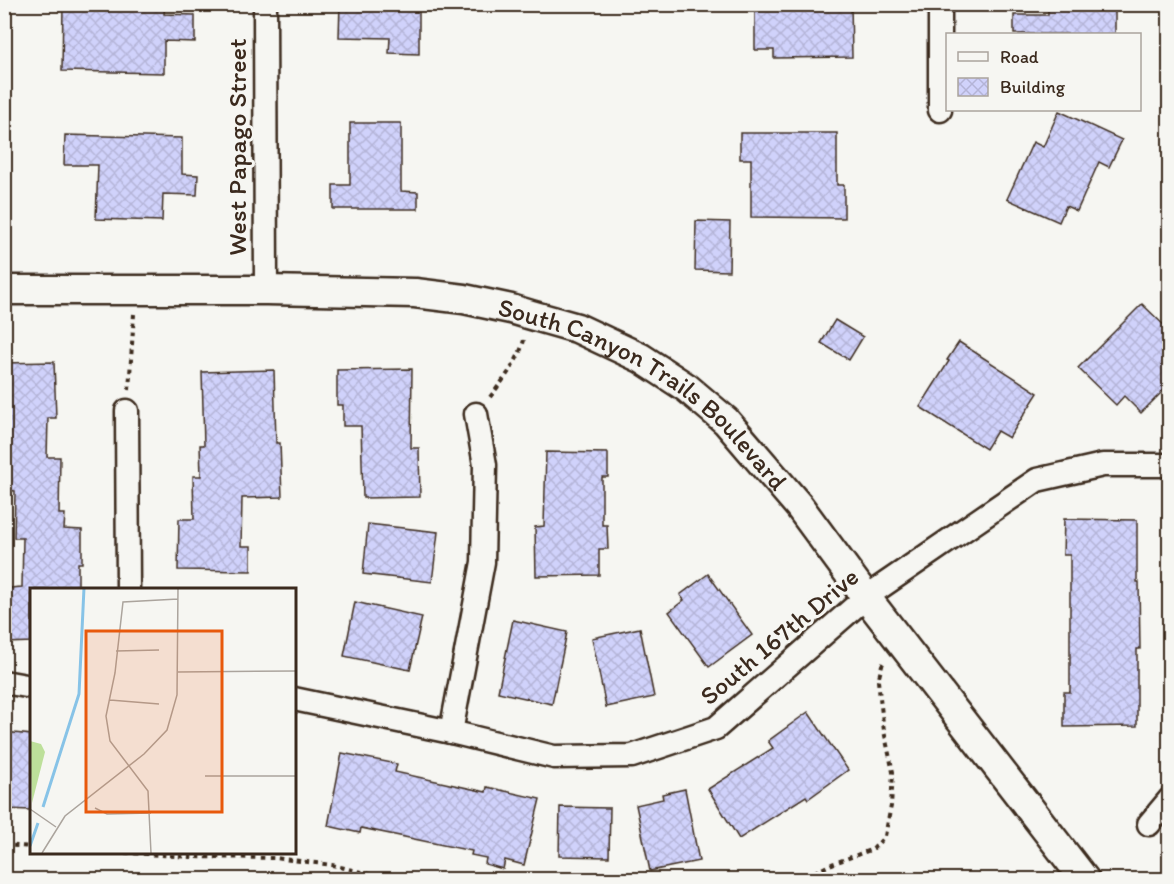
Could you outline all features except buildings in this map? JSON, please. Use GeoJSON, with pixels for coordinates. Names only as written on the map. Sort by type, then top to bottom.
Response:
{"type":"FeatureCollection","features":[{"type":"Feature","properties":{"kind":"street","name":"West Papago Street"},"geometry":{"type":"LineString","coordinates":[[265,4],[266,290]]}},
{"type":"Feature","properties":{"kind":"street"},"geometry":{"type":"LineString","coordinates":[[940,4],[940,110]]}},
{"type":"Feature","properties":{"kind":"street","name":"South Canyon Trails Boulevard"},"geometry":{"type":"LineString","coordinates":[[4,290],[266,290],[415,293],[464,299],[511,309],[577,328],[641,358],[687,388],[726,421],[799,506],[866,597],[1085,879]]}},
{"type":"Feature","properties":{"kind":"street"},"geometry":{"type":"LineString","coordinates":[[127,411],[128,588]]}},
{"type":"Feature","properties":{"kind":"street"},"geometry":{"type":"LineString","coordinates":[[451,732],[483,562],[484,465],[476,414]]}},
{"type":"Feature","properties":{"kind":"street","name":"South 167th Drive"},"geometry":{"type":"LineString","coordinates":[[296,699],[451,732],[554,758],[632,756],[716,728],[866,597],[1037,480],[1103,465],[1170,465]]}},
{"type":"Feature","properties":{"kind":"street"},"geometry":{"type":"LineString","coordinates":[[4,682],[30,687]]}},
{"type":"Feature","properties":{"kind":"street"},"geometry":{"type":"LineString","coordinates":[[1149,825],[1170,799]]}},
{"type":"Feature","properties":{"kind":"path"},"geometry":{"type":"LineString","coordinates":[[127,411],[134,290]]}},
{"type":"Feature","properties":{"kind":"path"},"geometry":{"type":"LineString","coordinates":[[476,414],[515,362],[531,315]]}},
{"type":"Feature","properties":{"kind":"path"},"geometry":{"type":"LineString","coordinates":[[798,879],[873,849],[885,836],[891,806],[893,772],[884,730],[878,681],[882,665],[901,642]]}},
{"type":"Feature","properties":{"kind":"path"},"geometry":{"type":"LineString","coordinates":[[4,845],[30,847]]}},
{"type":"Feature","properties":{"kind":"path"},"geometry":{"type":"LineString","coordinates":[[153,854],[275,858],[332,865],[394,879]]}}]}
